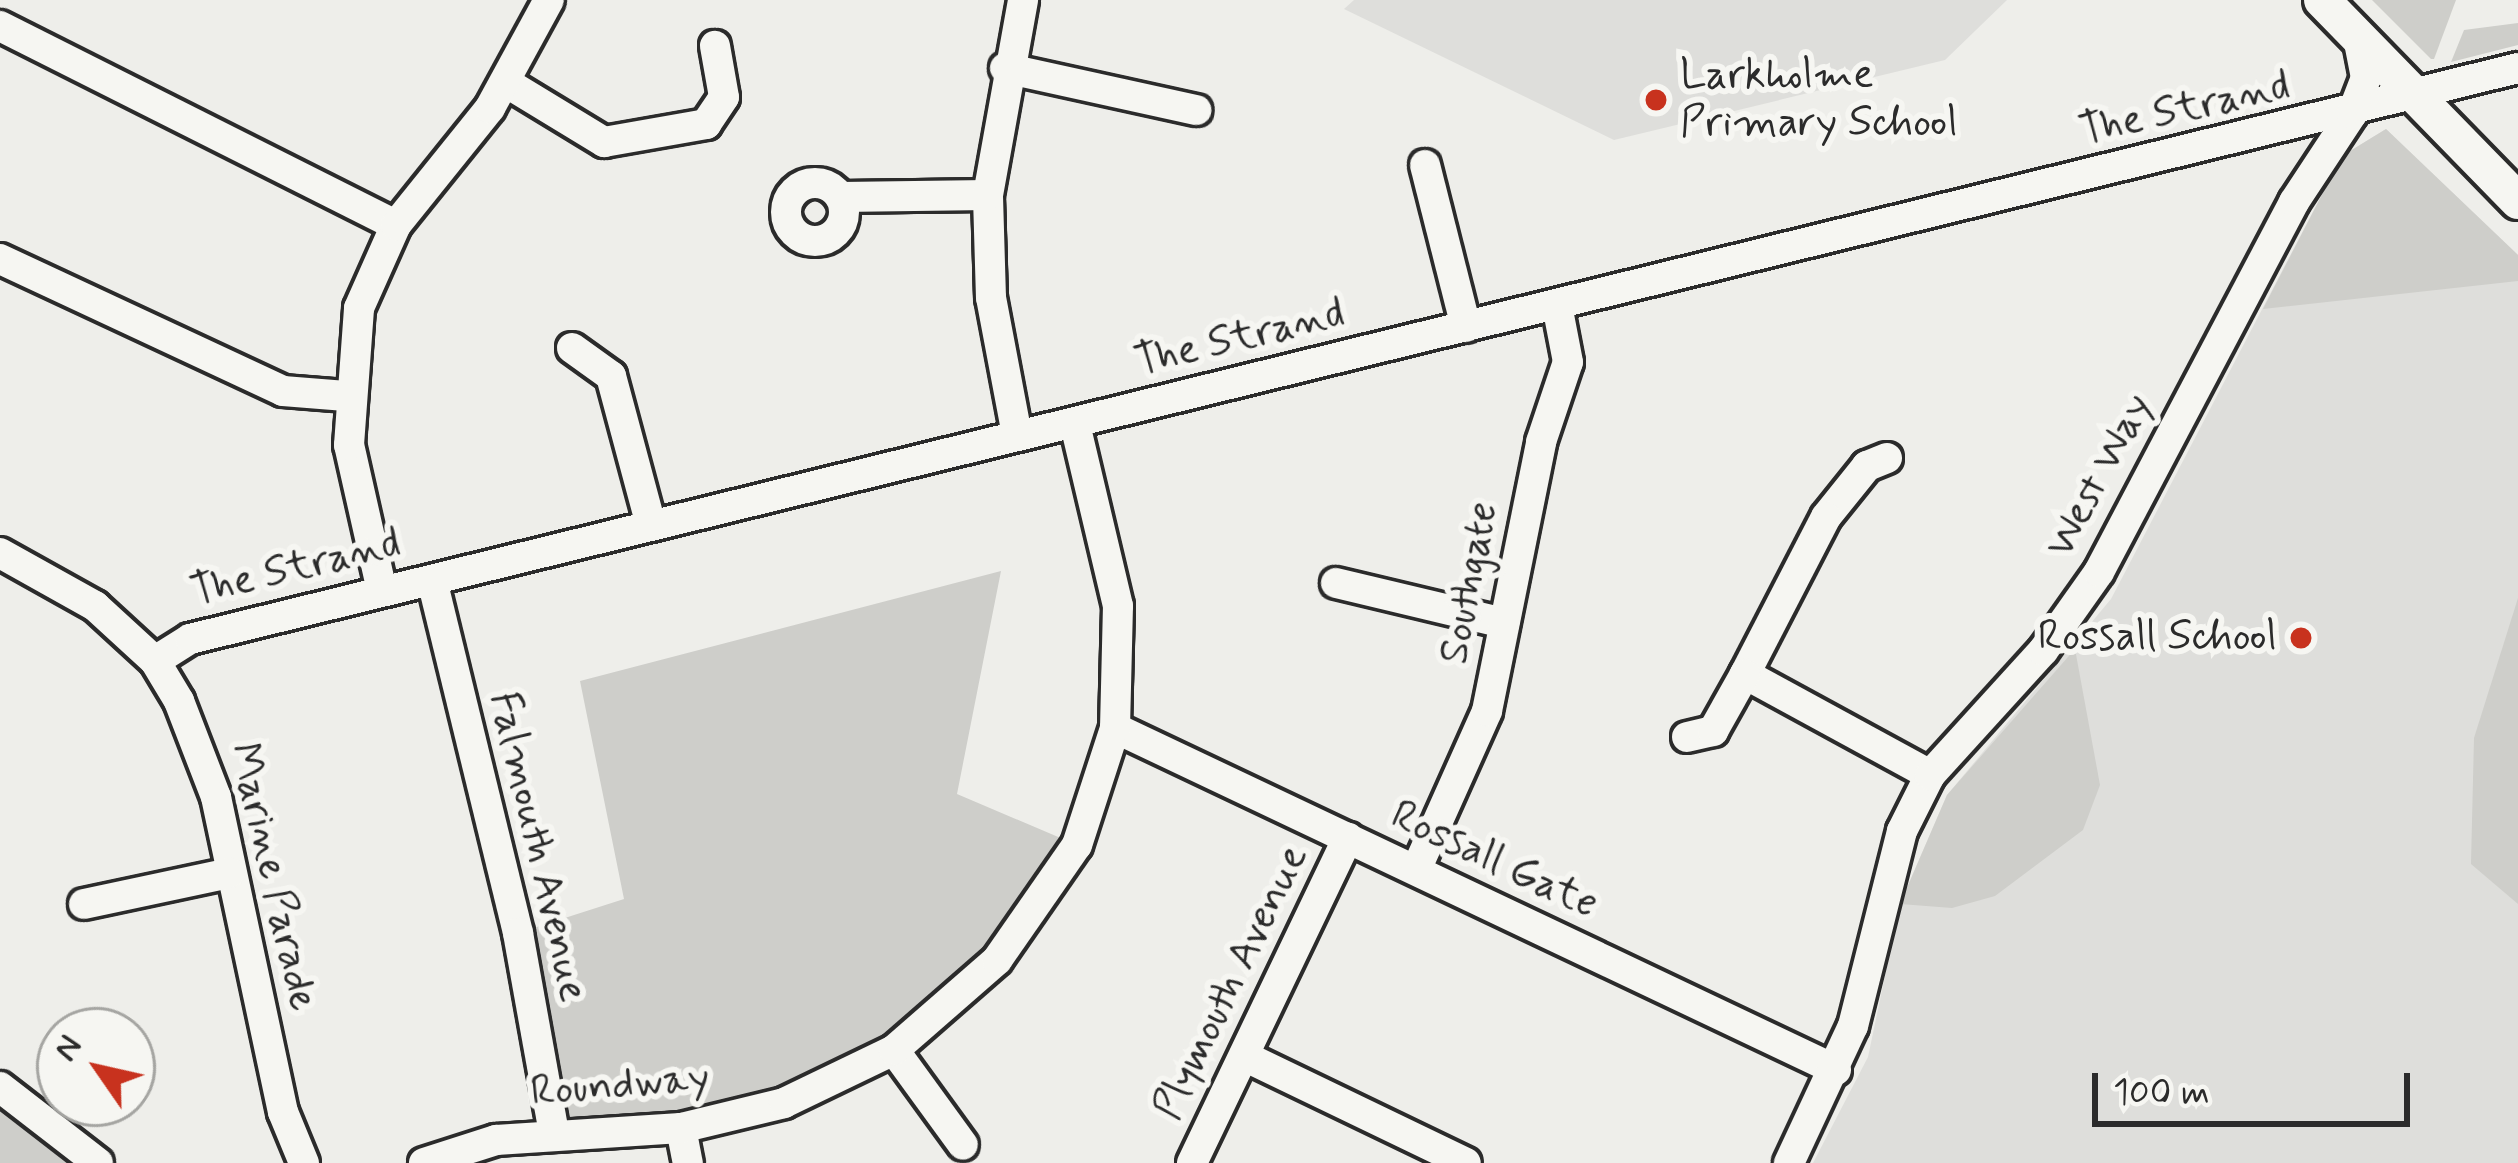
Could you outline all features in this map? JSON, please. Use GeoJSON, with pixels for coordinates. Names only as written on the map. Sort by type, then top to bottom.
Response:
{"type":"FeatureCollection","features":[{"type":"Feature","properties":{"kind":"main road"},"geometry":{"type":"LineString","coordinates":[[2321,0],[2518,201]]}},
{"type":"Feature","properties":{"kind":"street"},"geometry":{"type":"LineString","coordinates":[[382,591],[346,395],[359,308],[396,225],[507,83],[549,0]]}},
{"type":"Feature","properties":{"kind":"street"},"geometry":{"type":"LineString","coordinates":[[1017,435],[991,298],[988,195],[1005,68],[1023,0]]}},
{"type":"Feature","properties":{"kind":"street"},"geometry":{"type":"LineString","coordinates":[[0,26],[396,225]]}},
{"type":"Feature","properties":{"kind":"street"},"geometry":{"type":"LineString","coordinates":[[2352,114],[2366,78],[2358,37]]}},
{"type":"Feature","properties":{"kind":"street"},"geometry":{"type":"LineString","coordinates":[[507,83],[604,142],[716,118],[724,98],[716,46]]}},
{"type":"Feature","properties":{"kind":"street"},"geometry":{"type":"LineString","coordinates":[[1005,68],[1196,110]]}},
{"type":"Feature","properties":{"kind":"street","name":"The Strand"},"geometry":{"type":"LineString","coordinates":[[155,661],[190,638],[2352,114],[2518,68]]}},
{"type":"Feature","properties":{"kind":"street","name":"West Way"},"geometry":{"type":"LineString","coordinates":[[1789,1163],[1836,1070],[1881,886],[1930,775],[2072,616],[2294,202],[2352,114]]}},
{"type":"Feature","properties":{"kind":"street","name":"West Way"},"geometry":{"type":"LineString","coordinates":[[2294,202],[2299,126]]}},
{"type":"Feature","properties":{"kind":"street"},"geometry":{"type":"LineString","coordinates":[[1425,165],[1466,326]]}},
{"type":"Feature","properties":{"kind":"street"},"geometry":{"type":"LineString","coordinates":[[841,197],[988,195]]}},
{"type":"Feature","properties":{"kind":"street"},"geometry":{"type":"LineString","coordinates":[[0,259],[283,392],[346,395]]}},
{"type":"Feature","properties":{"kind":"street","name":"Southgate"},"geometry":{"type":"LineString","coordinates":[[1416,870],[1478,737],[1541,442],[1568,362],[1557,304]]}},
{"type":"Feature","properties":{"kind":"street"},"geometry":{"type":"LineString","coordinates":[[572,348],[598,358],[617,389],[651,525]]}},
{"type":"Feature","properties":{"kind":"street","name":"Roundway"},"geometry":{"type":"LineString","coordinates":[[424,1163],[554,1133],[681,1128],[784,1102],[894,1050],[965,994],[1052,889],[1092,812],[1115,728],[1118,606],[1075,424]]}},
{"type":"Feature","properties":{"kind":"street"},"geometry":{"type":"LineString","coordinates":[[1687,737],[1713,731],[1826,517],[1867,466],[1887,458]]}},
{"type":"Feature","properties":{"kind":"street","name":"Marine Parade"},"geometry":{"type":"LineString","coordinates":[[0,553],[95,606],[155,661],[206,759],[283,1112],[304,1163]]}},
{"type":"Feature","properties":{"kind":"street","name":"Falmouth Avenue"},"geometry":{"type":"LineString","coordinates":[[432,580],[518,933],[554,1133]]}},
{"type":"Feature","properties":{"kind":"street"},"geometry":{"type":"LineString","coordinates":[[1336,584],[1504,623]]}},
{"type":"Feature","properties":{"kind":"street"},"geometry":{"type":"LineString","coordinates":[[1744,674],[1930,775]]}},
{"type":"Feature","properties":{"kind":"street","name":"Rossall Gate"},"geometry":{"type":"LineString","coordinates":[[1115,728],[1836,1070]]}},
{"type":"Feature","properties":{"kind":"street","name":"Plymouth Avenue"},"geometry":{"type":"LineString","coordinates":[[1192,1163],[1348,838]]}},
{"type":"Feature","properties":{"kind":"street"},"geometry":{"type":"LineString","coordinates":[[84,904],[230,873]]}},
{"type":"Feature","properties":{"kind":"street"},"geometry":{"type":"LineString","coordinates":[[894,1050],[963,1144]]}},
{"type":"Feature","properties":{"kind":"street"},"geometry":{"type":"LineString","coordinates":[[1244,1056],[1466,1163]]}},
{"type":"Feature","properties":{"kind":"street"},"geometry":{"type":"LineString","coordinates":[[0,1087],[98,1163]]}},
{"type":"Feature","properties":{"kind":"street"},"geometry":{"type":"LineString","coordinates":[[681,1128],[688,1163]]}},
{"type":"Feature","properties":{"kind":"shaded area","name":"Larkholme Primary School"},"geometry":{"type":"Polygon","coordinates":[[[1354,0],[2007,0],[1945,60],[1614,140],[1344,9],[1354,0]]]}},
{"type":"Feature","properties":{"kind":"shaded area"},"geometry":{"type":"Polygon","coordinates":[[[2372,0],[2456,0],[2434,59],[2431,59],[2372,0]]]}},
{"type":"Feature","properties":{"kind":"shaded area"},"geometry":{"type":"Polygon","coordinates":[[[2518,23],[2518,45],[2451,62],[2464,30],[2518,23]]]}},
{"type":"Feature","properties":{"kind":"shaded area","name":"Rossall School"},"geometry":{"type":"Polygon","coordinates":[[[2386,129],[2518,255],[2518,1163],[1813,1163],[1868,1057],[1900,904],[1947,795],[2111,599],[2342,156],[2386,129]]]}},
{"type":"Feature","properties":{"kind":"shaded area"},"geometry":{"type":"Polygon","coordinates":[[[2386,129],[2518,255],[2518,281],[2263,309],[2342,156],[2386,129]]]}},
{"type":"Feature","properties":{"kind":"shaded area"},"geometry":{"type":"Polygon","coordinates":[[[1001,571],[957,794],[1077,845],[965,994],[784,1103],[554,1133],[518,933],[624,899],[580,681],[1001,571]]]}},
{"type":"Feature","properties":{"kind":"shaded area"},"geometry":{"type":"Polygon","coordinates":[[[2518,598],[2518,904],[2471,864],[2474,738],[2518,598]]]}},
{"type":"Feature","properties":{"kind":"shaded area"},"geometry":{"type":"Polygon","coordinates":[[[2075,649],[2100,785],[2083,830],[1995,896],[1952,908],[1900,904],[1947,795],[2075,649]]]}},
{"type":"Feature","properties":{"kind":"shaded area"},"geometry":{"type":"Polygon","coordinates":[[[0,1087],[36,1115],[36,1127],[52,1127],[98,1163],[0,1163],[0,1087]]]}},
{"type":"Feature","properties":{"kind":"place","name":"Larkholme Primary School"},"geometry":{"type":"Point","coordinates":[1656,100]}},
{"type":"Feature","properties":{"kind":"place","name":"Rossall School"},"geometry":{"type":"Point","coordinates":[2301,638]}}]}
